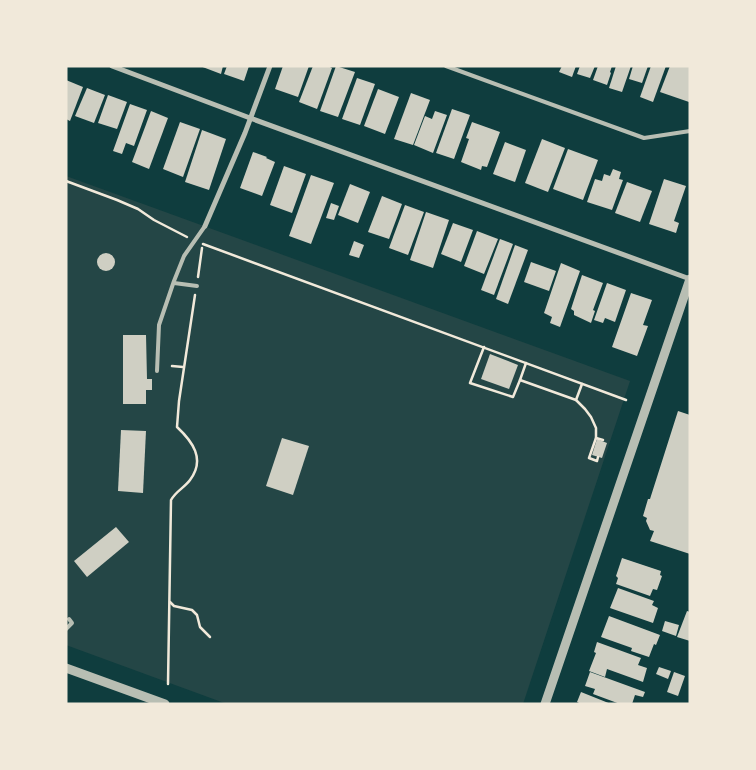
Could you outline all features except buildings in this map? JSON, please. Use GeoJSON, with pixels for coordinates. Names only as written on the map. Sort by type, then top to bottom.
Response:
{"type":"FeatureCollection","features":[{"type":"Feature","properties":{"kind":"street"},"geometry":{"type":"LineString","coordinates":[[112,66],[690,279],[545,704]]}},
{"type":"Feature","properties":{"kind":"street"},"geometry":{"type":"LineString","coordinates":[[206,226],[270,66]]}},
{"type":"Feature","properties":{"kind":"street"},"geometry":{"type":"LineString","coordinates":[[66,668],[165,704]]}},
{"type":"Feature","properties":{"kind":"lane"},"geometry":{"type":"LineString","coordinates":[[446,66],[644,138],[690,131]]}},
{"type":"Feature","properties":{"kind":"lane"},"geometry":{"type":"LineString","coordinates":[[157,371],[159,325],[184,256],[206,226]]}},
{"type":"Feature","properties":{"kind":"lane"},"geometry":{"type":"LineString","coordinates":[[174,284],[196,286]]}},
{"type":"Feature","properties":{"kind":"lane"},"geometry":{"type":"LineString","coordinates":[[66,629],[72,623],[69,619]]}},
{"type":"Feature","properties":{"kind":"path"},"geometry":{"type":"LineString","coordinates":[[66,181],[138,209],[154,220],[196,240]]}},
{"type":"Feature","properties":{"kind":"path"},"geometry":{"type":"LineString","coordinates":[[168,684],[171,500],[190,480],[196,465],[196,453],[192,443],[177,427],[202,243],[626,400]]}},
{"type":"Feature","properties":{"kind":"path"},"geometry":{"type":"LineString","coordinates":[[484,348],[470,383],[513,397],[526,363]]}},
{"type":"Feature","properties":{"kind":"path"},"geometry":{"type":"LineString","coordinates":[[172,366],[184,367]]}},
{"type":"Feature","properties":{"kind":"path"},"geometry":{"type":"LineString","coordinates":[[520,380],[576,400],[591,417],[596,428],[596,438],[589,458],[597,461],[598,457]]}},
{"type":"Feature","properties":{"kind":"path"},"geometry":{"type":"LineString","coordinates":[[576,400],[582,384]]}},
{"type":"Feature","properties":{"kind":"path"},"geometry":{"type":"LineString","coordinates":[[596,438],[604,440]]}},
{"type":"Feature","properties":{"kind":"path"},"geometry":{"type":"LineString","coordinates":[[170,601],[174,606],[192,610],[197,615],[200,627],[210,637]]}},
{"type":"Feature","properties":{"kind":"shaded area"},"geometry":{"type":"Polygon","coordinates":[[[66,176],[630,381],[523,704],[227,704],[66,645],[66,176]]]}}]}
